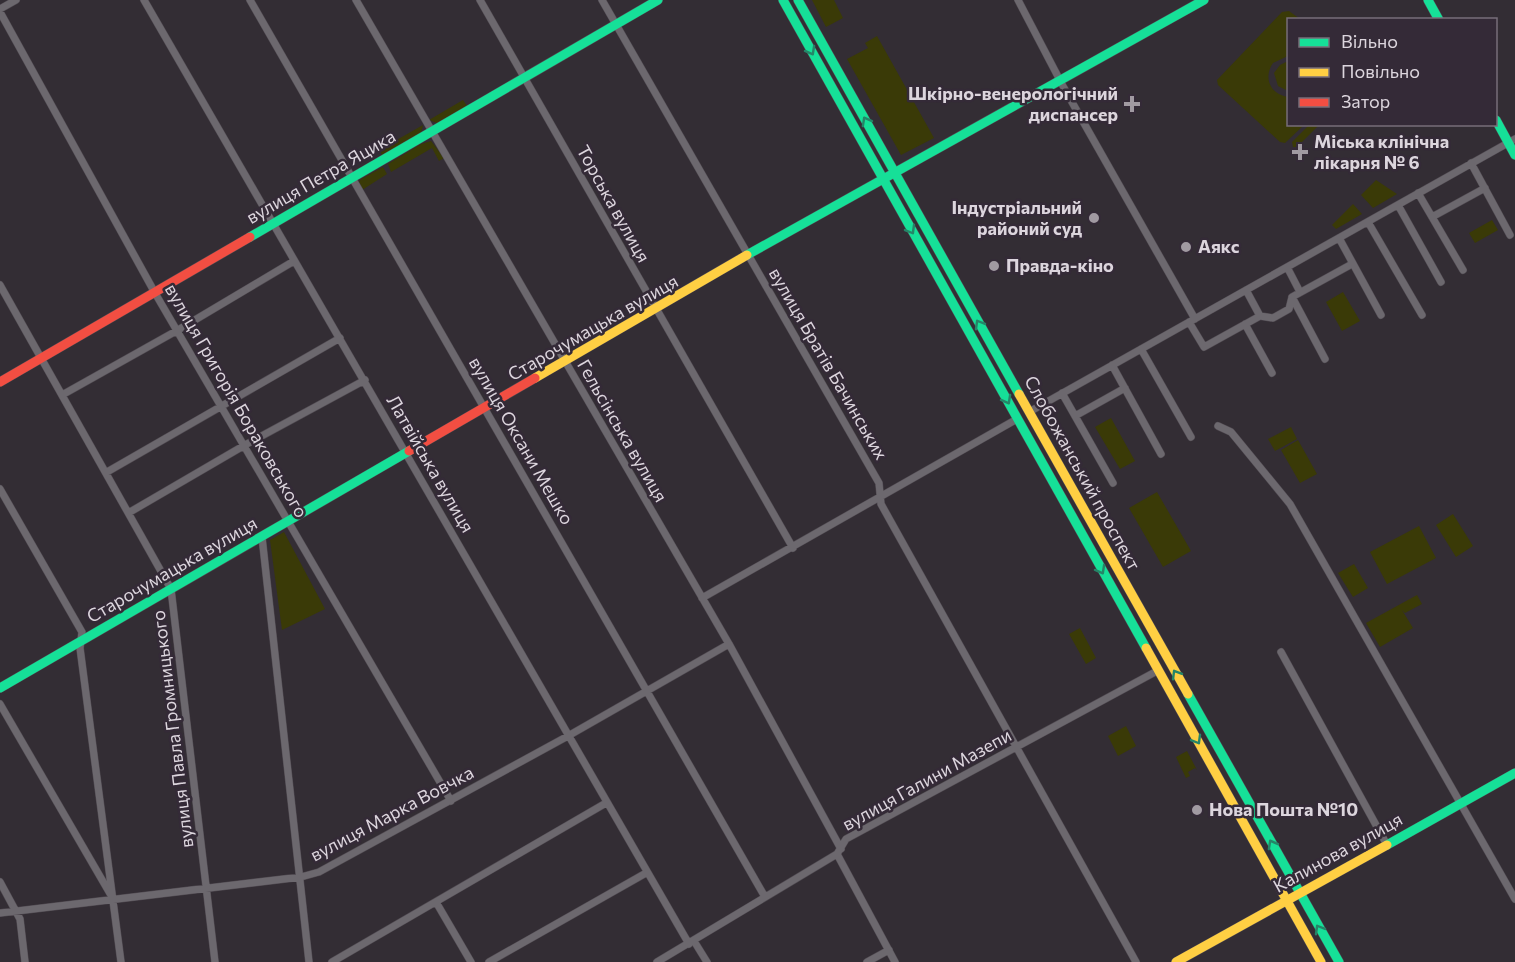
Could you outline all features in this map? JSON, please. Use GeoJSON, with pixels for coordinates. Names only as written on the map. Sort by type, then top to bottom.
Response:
{"type":"FeatureCollection","features":[{"type":"Feature","properties":{"kind":"street"},"geometry":{"type":"LineString","coordinates":[[0,11],[16,0]]}},
{"type":"Feature","properties":{"kind":"street","name":"Латвійська вулиця"},"geometry":{"type":"LineString","coordinates":[[144,0],[365,380],[646,873],[707,962]]}},
{"type":"Feature","properties":{"kind":"street","name":"вулиця Оксани Мешко"},"geometry":{"type":"LineString","coordinates":[[250,0],[765,897]]}},
{"type":"Feature","properties":{"kind":"street","name":"Гельсінська вулиця"},"geometry":{"type":"LineString","coordinates":[[356,0],[564,363],[729,644],[896,962]]}},
{"type":"Feature","properties":{"kind":"street","name":"Торська вулиця"},"geometry":{"type":"LineString","coordinates":[[480,0],[793,548]]}},
{"type":"Feature","properties":{"kind":"street","name":"вулиця Братів Бачинських"},"geometry":{"type":"LineString","coordinates":[[602,0],[879,483],[881,504],[1136,962]]}},
{"type":"Feature","properties":{"kind":"street","name":"вулиця Петра Яцика"},"geometry":{"type":"LineString","coordinates":[[0,382],[658,0]]}},
{"type":"Feature","properties":{"kind":"street","name":"Слобожанський проспект"},"geometry":{"type":"LineString","coordinates":[[783,0],[1321,962]]}},
{"type":"Feature","properties":{"kind":"street","name":"Слобожанський проспект"},"geometry":{"type":"LineString","coordinates":[[798,0],[1339,962]]}},
{"type":"Feature","properties":{"kind":"street"},"geometry":{"type":"LineString","coordinates":[[1018,0],[1192,320],[1204,347],[1260,316],[1273,318],[1289,309],[1292,297],[1352,264]]}},
{"type":"Feature","properties":{"kind":"street","name":"Старочумацька вулиця"},"geometry":{"type":"LineString","coordinates":[[0,688],[882,179],[1204,0]]}},
{"type":"Feature","properties":{"kind":"street"},"geometry":{"type":"LineString","coordinates":[[1428,0],[1438,18]]}},
{"type":"Feature","properties":{"kind":"street","name":"вулиця Григорія Бораковського"},"geometry":{"type":"LineString","coordinates":[[0,11],[154,293],[290,521],[451,801]]}},
{"type":"Feature","properties":{"kind":"street"},"geometry":{"type":"LineString","coordinates":[[1497,121],[1511,141],[1515,155]]}},
{"type":"Feature","properties":{"kind":"street"},"geometry":{"type":"LineString","coordinates":[[1029,412],[1511,141]]}},
{"type":"Feature","properties":{"kind":"street"},"geometry":{"type":"LineString","coordinates":[[1471,163],[1510,235]]}},
{"type":"Feature","properties":{"kind":"street"},"geometry":{"type":"LineString","coordinates":[[1432,217],[1485,188]]}},
{"type":"Feature","properties":{"kind":"street"},"geometry":{"type":"LineString","coordinates":[[1418,193],[1463,270]]}},
{"type":"Feature","properties":{"kind":"street"},"geometry":{"type":"LineString","coordinates":[[1398,205],[1441,282]]}},
{"type":"Feature","properties":{"kind":"street"},"geometry":{"type":"LineString","coordinates":[[1368,222],[1422,315]]}},
{"type":"Feature","properties":{"kind":"street"},"geometry":{"type":"LineString","coordinates":[[1339,238],[1381,315]]}},
{"type":"Feature","properties":{"kind":"street"},"geometry":{"type":"LineString","coordinates":[[62,395],[294,261]]}},
{"type":"Feature","properties":{"kind":"street"},"geometry":{"type":"LineString","coordinates":[[1287,267],[1300,292]]}},
{"type":"Feature","properties":{"kind":"street","name":"вулиця Павла Громницького"},"geometry":{"type":"LineString","coordinates":[[0,285],[130,512],[171,589],[215,962]]}},
{"type":"Feature","properties":{"kind":"street"},"geometry":{"type":"LineString","coordinates":[[1246,290],[1260,316]]}},
{"type":"Feature","properties":{"kind":"street"},"geometry":{"type":"LineString","coordinates":[[1292,297],[1325,359]]}},
{"type":"Feature","properties":{"kind":"street"},"geometry":{"type":"LineString","coordinates":[[1245,324],[1272,374]]}},
{"type":"Feature","properties":{"kind":"street"},"geometry":{"type":"LineString","coordinates":[[107,472],[340,338]]}},
{"type":"Feature","properties":{"kind":"street"},"geometry":{"type":"LineString","coordinates":[[1141,349],[1191,437]]}},
{"type":"Feature","properties":{"kind":"street"},"geometry":{"type":"LineString","coordinates":[[1112,365],[1161,454]]}},
{"type":"Feature","properties":{"kind":"street"},"geometry":{"type":"LineString","coordinates":[[130,512],[244,445],[365,380]]}},
{"type":"Feature","properties":{"kind":"street"},"geometry":{"type":"LineString","coordinates":[[1075,416],[1125,388]]}},
{"type":"Feature","properties":{"kind":"street"},"geometry":{"type":"LineString","coordinates":[[1062,393],[1113,483]]}},
{"type":"Feature","properties":{"kind":"street"},"geometry":{"type":"LineString","coordinates":[[702,598],[1017,419]]}},
{"type":"Feature","properties":{"kind":"street"},"geometry":{"type":"LineString","coordinates":[[1218,426],[1231,432],[1290,504],[1515,899]]}},
{"type":"Feature","properties":{"kind":"street"},"geometry":{"type":"LineString","coordinates":[[0,489],[82,632],[83,640],[80,648],[121,962]]}},
{"type":"Feature","properties":{"kind":"street"},"geometry":{"type":"LineString","coordinates":[[262,537],[302,877],[309,962]]}},
{"type":"Feature","properties":{"kind":"street","name":"вулиця Марка Вовчка"},"geometry":{"type":"LineString","coordinates":[[0,913],[302,877],[319,873],[568,736],[729,644]]}},
{"type":"Feature","properties":{"kind":"street"},"geometry":{"type":"LineString","coordinates":[[1281,652],[1388,846]]}},
{"type":"Feature","properties":{"kind":"street","name":"вулиця Галини Мазепи"},"geometry":{"type":"LineString","coordinates":[[657,962],[839,851],[846,839],[1157,671]]}},
{"type":"Feature","properties":{"kind":"street"},"geometry":{"type":"LineString","coordinates":[[0,704],[113,900]]}},
{"type":"Feature","properties":{"kind":"street","name":"Калинова вулиця"},"geometry":{"type":"LineString","coordinates":[[1176,962],[1388,846],[1515,773]]}},
{"type":"Feature","properties":{"kind":"street"},"geometry":{"type":"LineString","coordinates":[[332,962],[606,803]]}},
{"type":"Feature","properties":{"kind":"street"},"geometry":{"type":"LineString","coordinates":[[489,962],[646,873]]}},
{"type":"Feature","properties":{"kind":"street"},"geometry":{"type":"LineString","coordinates":[[0,882],[20,919],[25,962]]}},
{"type":"Feature","properties":{"kind":"street"},"geometry":{"type":"LineString","coordinates":[[436,902],[471,962]]}},
{"type":"Feature","properties":{"kind":"street"},"geometry":{"type":"LineString","coordinates":[[867,962],[889,950]]}},
{"type":"Feature","properties":{"kind":"shaded area"},"geometry":{"type":"Polygon","coordinates":[[[812,0],[834,0],[843,18],[826,27],[812,0]]]}},
{"type":"Feature","properties":{"kind":"shaded area"},"geometry":{"type":"Polygon","coordinates":[[[1289,11],[1299,18],[1287,18],[1287,56],[1273,63],[1269,80],[1277,93],[1287,97],[1287,126],[1303,126],[1285,143],[1280,142],[1218,85],[1217,80],[1282,12],[1289,11]]]}},
{"type":"Feature","properties":{"kind":"shaded area"},"geometry":{"type":"Polygon","coordinates":[[[877,36],[934,138],[901,155],[847,59],[868,48],[865,43],[877,36]]]}},
{"type":"Feature","properties":{"kind":"shaded area"},"geometry":{"type":"Polygon","coordinates":[[[1287,62],[1287,90],[1278,86],[1274,73],[1280,65],[1287,62]]]}},
{"type":"Feature","properties":{"kind":"shaded area"},"geometry":{"type":"Polygon","coordinates":[[[463,100],[467,106],[437,123],[429,120],[463,100]]]}},
{"type":"Feature","properties":{"kind":"shaded area"},"geometry":{"type":"Polygon","coordinates":[[[423,125],[421,133],[382,155],[379,150],[423,125]]]}},
{"type":"Feature","properties":{"kind":"shaded area"},"geometry":{"type":"Polygon","coordinates":[[[1308,126],[1318,126],[1297,147],[1293,147],[1292,142],[1308,126]]]}},
{"type":"Feature","properties":{"kind":"shaded area"},"geometry":{"type":"Polygon","coordinates":[[[431,141],[444,158],[439,161],[432,148],[391,172],[388,164],[421,144],[431,141]]]}},
{"type":"Feature","properties":{"kind":"shaded area"},"geometry":{"type":"Polygon","coordinates":[[[383,167],[387,174],[362,190],[359,182],[361,179],[383,167]]]}},
{"type":"Feature","properties":{"kind":"shaded area"},"geometry":{"type":"Polygon","coordinates":[[[1376,180],[1397,194],[1373,208],[1361,195],[1376,180]]]}},
{"type":"Feature","properties":{"kind":"shaded area"},"geometry":{"type":"Polygon","coordinates":[[[1353,204],[1362,214],[1336,229],[1332,225],[1353,204]]]}},
{"type":"Feature","properties":{"kind":"shaded area"},"geometry":{"type":"Polygon","coordinates":[[[1492,220],[1498,230],[1475,243],[1469,233],[1492,220]]]}},
{"type":"Feature","properties":{"kind":"shaded area"},"geometry":{"type":"Polygon","coordinates":[[[1343,292],[1360,321],[1342,331],[1326,302],[1343,292]]]}},
{"type":"Feature","properties":{"kind":"shaded area"},"geometry":{"type":"Polygon","coordinates":[[[1111,418],[1135,461],[1120,469],[1095,427],[1111,418]]]}},
{"type":"Feature","properties":{"kind":"shaded area"},"geometry":{"type":"Polygon","coordinates":[[[1291,427],[1297,439],[1275,451],[1268,439],[1291,427]]]}},
{"type":"Feature","properties":{"kind":"shaded area"},"geometry":{"type":"Polygon","coordinates":[[[1298,440],[1317,474],[1300,483],[1281,450],[1298,440]]]}},
{"type":"Feature","properties":{"kind":"shaded area"},"geometry":{"type":"Polygon","coordinates":[[[1157,492],[1191,551],[1163,567],[1129,508],[1157,492]]]}},
{"type":"Feature","properties":{"kind":"shaded area"},"geometry":{"type":"Polygon","coordinates":[[[1453,514],[1473,546],[1456,557],[1436,525],[1453,514]]]}},
{"type":"Feature","properties":{"kind":"shaded area"},"geometry":{"type":"Polygon","coordinates":[[[1419,526],[1436,558],[1387,584],[1370,552],[1419,526]]]}},
{"type":"Feature","properties":{"kind":"shaded area"},"geometry":{"type":"Polygon","coordinates":[[[284,532],[325,609],[282,630],[270,540],[284,532]]]}},
{"type":"Feature","properties":{"kind":"shaded area"},"geometry":{"type":"Polygon","coordinates":[[[1354,564],[1368,588],[1353,597],[1338,573],[1354,564]]]}},
{"type":"Feature","properties":{"kind":"shaded area"},"geometry":{"type":"Polygon","coordinates":[[[1417,595],[1422,604],[1405,613],[1402,610],[1413,628],[1380,647],[1366,623],[1417,595]]]}},
{"type":"Feature","properties":{"kind":"shaded area"},"geometry":{"type":"Polygon","coordinates":[[[1080,628],[1096,658],[1086,664],[1069,634],[1080,628]]]}},
{"type":"Feature","properties":{"kind":"shaded area"},"geometry":{"type":"Polygon","coordinates":[[[1126,726],[1136,746],[1118,756],[1108,736],[1126,726]]]}},
{"type":"Feature","properties":{"kind":"shaded area"},"geometry":{"type":"Polygon","coordinates":[[[1187,751],[1197,770],[1195,768],[1188,772],[1190,776],[1186,778],[1176,757],[1187,751]]]}},
{"type":"Feature","properties":{"kind":"traffic: fast"},"geometry":{"type":"LineString","coordinates":[[250,237],[658,0]]}},
{"type":"Feature","properties":{"kind":"traffic: fast"},"geometry":{"type":"LineString","coordinates":[[783,0],[1146,648]]}},
{"type":"Feature","properties":{"kind":"traffic: fast"},"geometry":{"type":"LineString","coordinates":[[798,0],[1019,394]]}},
{"type":"Feature","properties":{"kind":"traffic: fast"},"geometry":{"type":"LineString","coordinates":[[747,255],[1204,0]]}},
{"type":"Feature","properties":{"kind":"traffic: fast"},"geometry":{"type":"LineString","coordinates":[[1428,0],[1438,18]]}},
{"type":"Feature","properties":{"kind":"traffic: fast"},"geometry":{"type":"LineString","coordinates":[[1497,122],[1515,155]]}},
{"type":"Feature","properties":{"kind":"traffic: fast"},"geometry":{"type":"LineString","coordinates":[[0,688],[409,451]]}},
{"type":"Feature","properties":{"kind":"traffic: fast"},"geometry":{"type":"LineString","coordinates":[[1188,694],[1339,962]]}},
{"type":"Feature","properties":{"kind":"traffic: fast"},"geometry":{"type":"LineString","coordinates":[[1387,845],[1515,773]]}},
{"type":"Feature","properties":{"kind":"traffic: slow"},"geometry":{"type":"LineString","coordinates":[[535,378],[747,255]]}},
{"type":"Feature","properties":{"kind":"traffic: slow"},"geometry":{"type":"LineString","coordinates":[[1019,394],[1188,694]]}},
{"type":"Feature","properties":{"kind":"traffic: slow"},"geometry":{"type":"LineString","coordinates":[[1146,648],[1321,962]]}},
{"type":"Feature","properties":{"kind":"traffic: slow"},"geometry":{"type":"LineString","coordinates":[[1176,962],[1387,845]]}},
{"type":"Feature","properties":{"kind":"traffic: jam"},"geometry":{"type":"LineString","coordinates":[[0,382],[250,237]]}},
{"type":"Feature","properties":{"kind":"traffic: jam"},"geometry":{"type":"LineString","coordinates":[[409,451],[535,378]]}},
{"type":"Feature","properties":{"kind":"place","name":"Шкірно-венерологічний диспансер"},"geometry":{"type":"Point","coordinates":[1132,104]}},
{"type":"Feature","properties":{"kind":"place","name":"Міська клінічна лікарня № 6"},"geometry":{"type":"Point","coordinates":[1300,152]}},
{"type":"Feature","properties":{"kind":"place","name":"Індустріальний районий суд"},"geometry":{"type":"Point","coordinates":[1094,218]}},
{"type":"Feature","properties":{"kind":"place","name":"Аякс"},"geometry":{"type":"Point","coordinates":[1186,247]}},
{"type":"Feature","properties":{"kind":"place","name":"Правда-кіно"},"geometry":{"type":"Point","coordinates":[994,266]}},
{"type":"Feature","properties":{"kind":"place","name":"Нова Пошта №10"},"geometry":{"type":"Point","coordinates":[1197,810]}}]}
